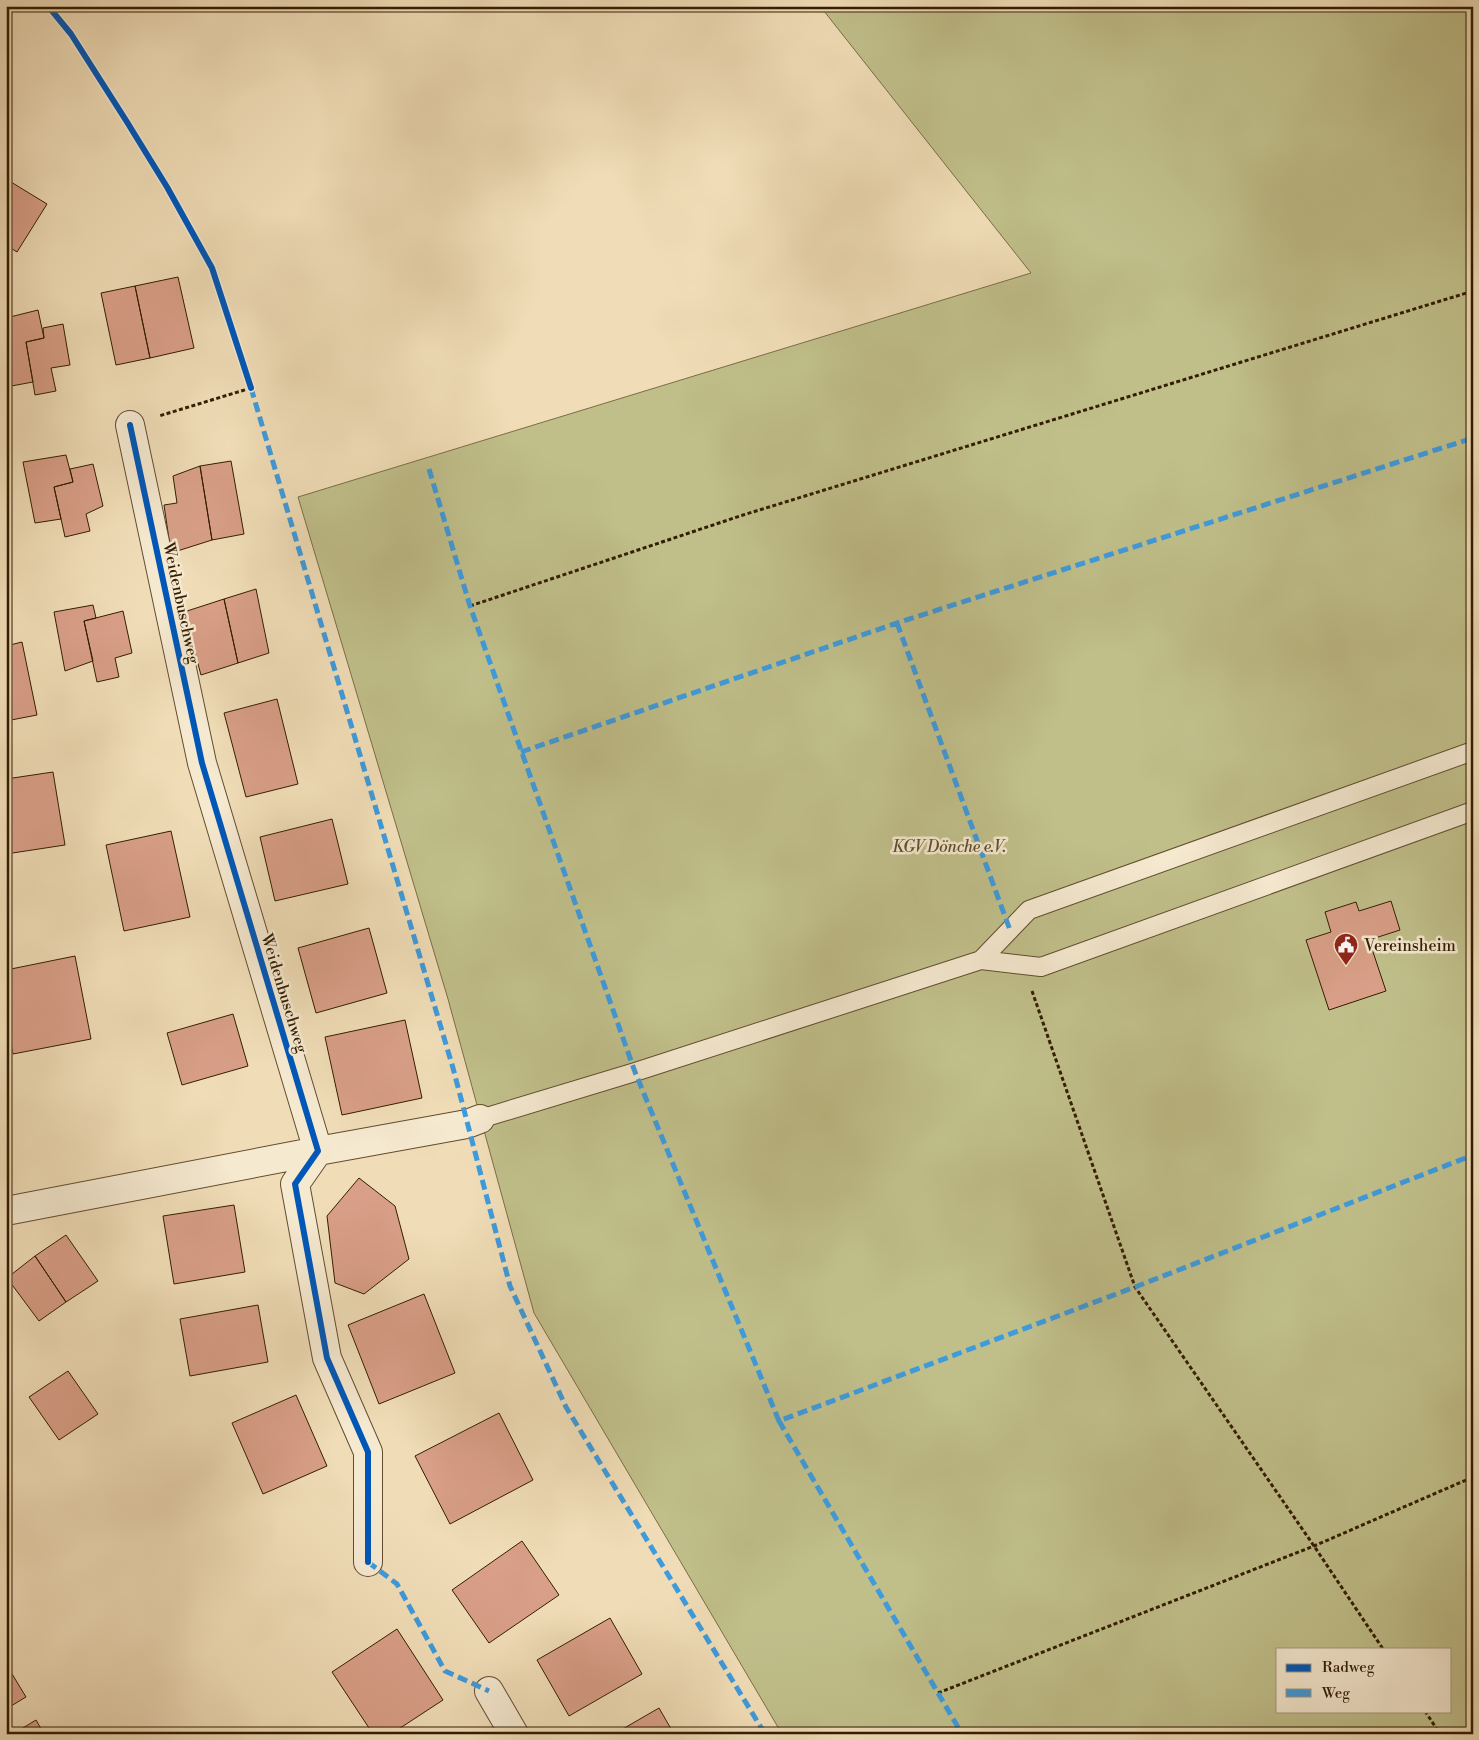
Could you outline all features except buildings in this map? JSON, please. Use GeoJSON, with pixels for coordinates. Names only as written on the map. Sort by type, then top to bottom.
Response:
{"type":"FeatureCollection","features":[{"type":"Feature","properties":{"kind":"street","name":"Weidenbuschweg"},"geometry":{"type":"LineString","coordinates":[[130,425],[202,763],[318,1151]]}},
{"type":"Feature","properties":{"kind":"street"},"geometry":{"type":"LineString","coordinates":[[6,1211],[467,1124],[480,1118]]}},
{"type":"Feature","properties":{"kind":"street"},"geometry":{"type":"LineString","coordinates":[[318,1151],[295,1184],[327,1358],[368,1452],[368,1562]]}},
{"type":"Feature","properties":{"kind":"street"},"geometry":{"type":"LineString","coordinates":[[490,1691],[514,1734]]}},
{"type":"Feature","properties":{"kind":"lane"},"geometry":{"type":"LineString","coordinates":[[981,960],[1029,910],[1473,751]]}},
{"type":"Feature","properties":{"kind":"lane"},"geometry":{"type":"LineString","coordinates":[[480,1118],[635,1072],[981,960],[1041,967],[1473,811]]}},
{"type":"Feature","properties":{"kind":"path"},"geometry":{"type":"LineString","coordinates":[[48,6],[71,34],[168,187],[212,268],[251,388],[130,425]]}},
{"type":"Feature","properties":{"kind":"path"},"geometry":{"type":"LineString","coordinates":[[470,606],[753,512],[1473,291]]}},
{"type":"Feature","properties":{"kind":"path"},"geometry":{"type":"LineString","coordinates":[[1023,965],[1135,1287],[1382,1648]]}},
{"type":"Feature","properties":{"kind":"path"},"geometry":{"type":"LineString","coordinates":[[938,1693],[1314,1546],[1473,1477]]}},
{"type":"Feature","properties":{"kind":"path"},"geometry":{"type":"LineString","coordinates":[[1426,1712],[1440,1734]]}},
{"type":"Feature","properties":{"kind":"green space","name":"KGV Dönche e.V."},"geometry":{"type":"Polygon","coordinates":[[[820,6],[1473,6],[1473,1734],[782,1734],[534,1313],[448,999],[298,497],[1031,273],[820,6]]]}},
{"type":"Feature","properties":{"kind":"marked path"},"geometry":{"type":"LineString","coordinates":[[251,388],[453,1068],[510,1286],[566,1407],[765,1734]]}},
{"type":"Feature","properties":{"kind":"marked path"},"geometry":{"type":"LineString","coordinates":[[521,752],[897,623],[1473,438]]}},
{"type":"Feature","properties":{"kind":"marked path"},"geometry":{"type":"LineString","coordinates":[[429,469],[470,606],[635,1072],[779,1421],[1135,1287],[1473,1155]]}},
{"type":"Feature","properties":{"kind":"marked path"},"geometry":{"type":"LineString","coordinates":[[897,623],[1010,930]]}},
{"type":"Feature","properties":{"kind":"marked path"},"geometry":{"type":"LineString","coordinates":[[779,1421],[962,1734]]}},
{"type":"Feature","properties":{"kind":"marked path"},"geometry":{"type":"LineString","coordinates":[[368,1562],[397,1584],[445,1671],[489,1691]]}},
{"type":"Feature","properties":{"kind":"cycle path"},"geometry":{"type":"LineString","coordinates":[[48,6],[71,34],[127,122],[167,187],[212,268],[251,388]]}},
{"type":"Feature","properties":{"kind":"cycle path"},"geometry":{"type":"LineString","coordinates":[[130,425],[202,763],[318,1151],[295,1184],[327,1358],[368,1452],[368,1562]]}},
{"type":"Feature","properties":{"kind":"place","name":"Vereinsheim"},"geometry":{"type":"Point","coordinates":[1346,966]}}]}
